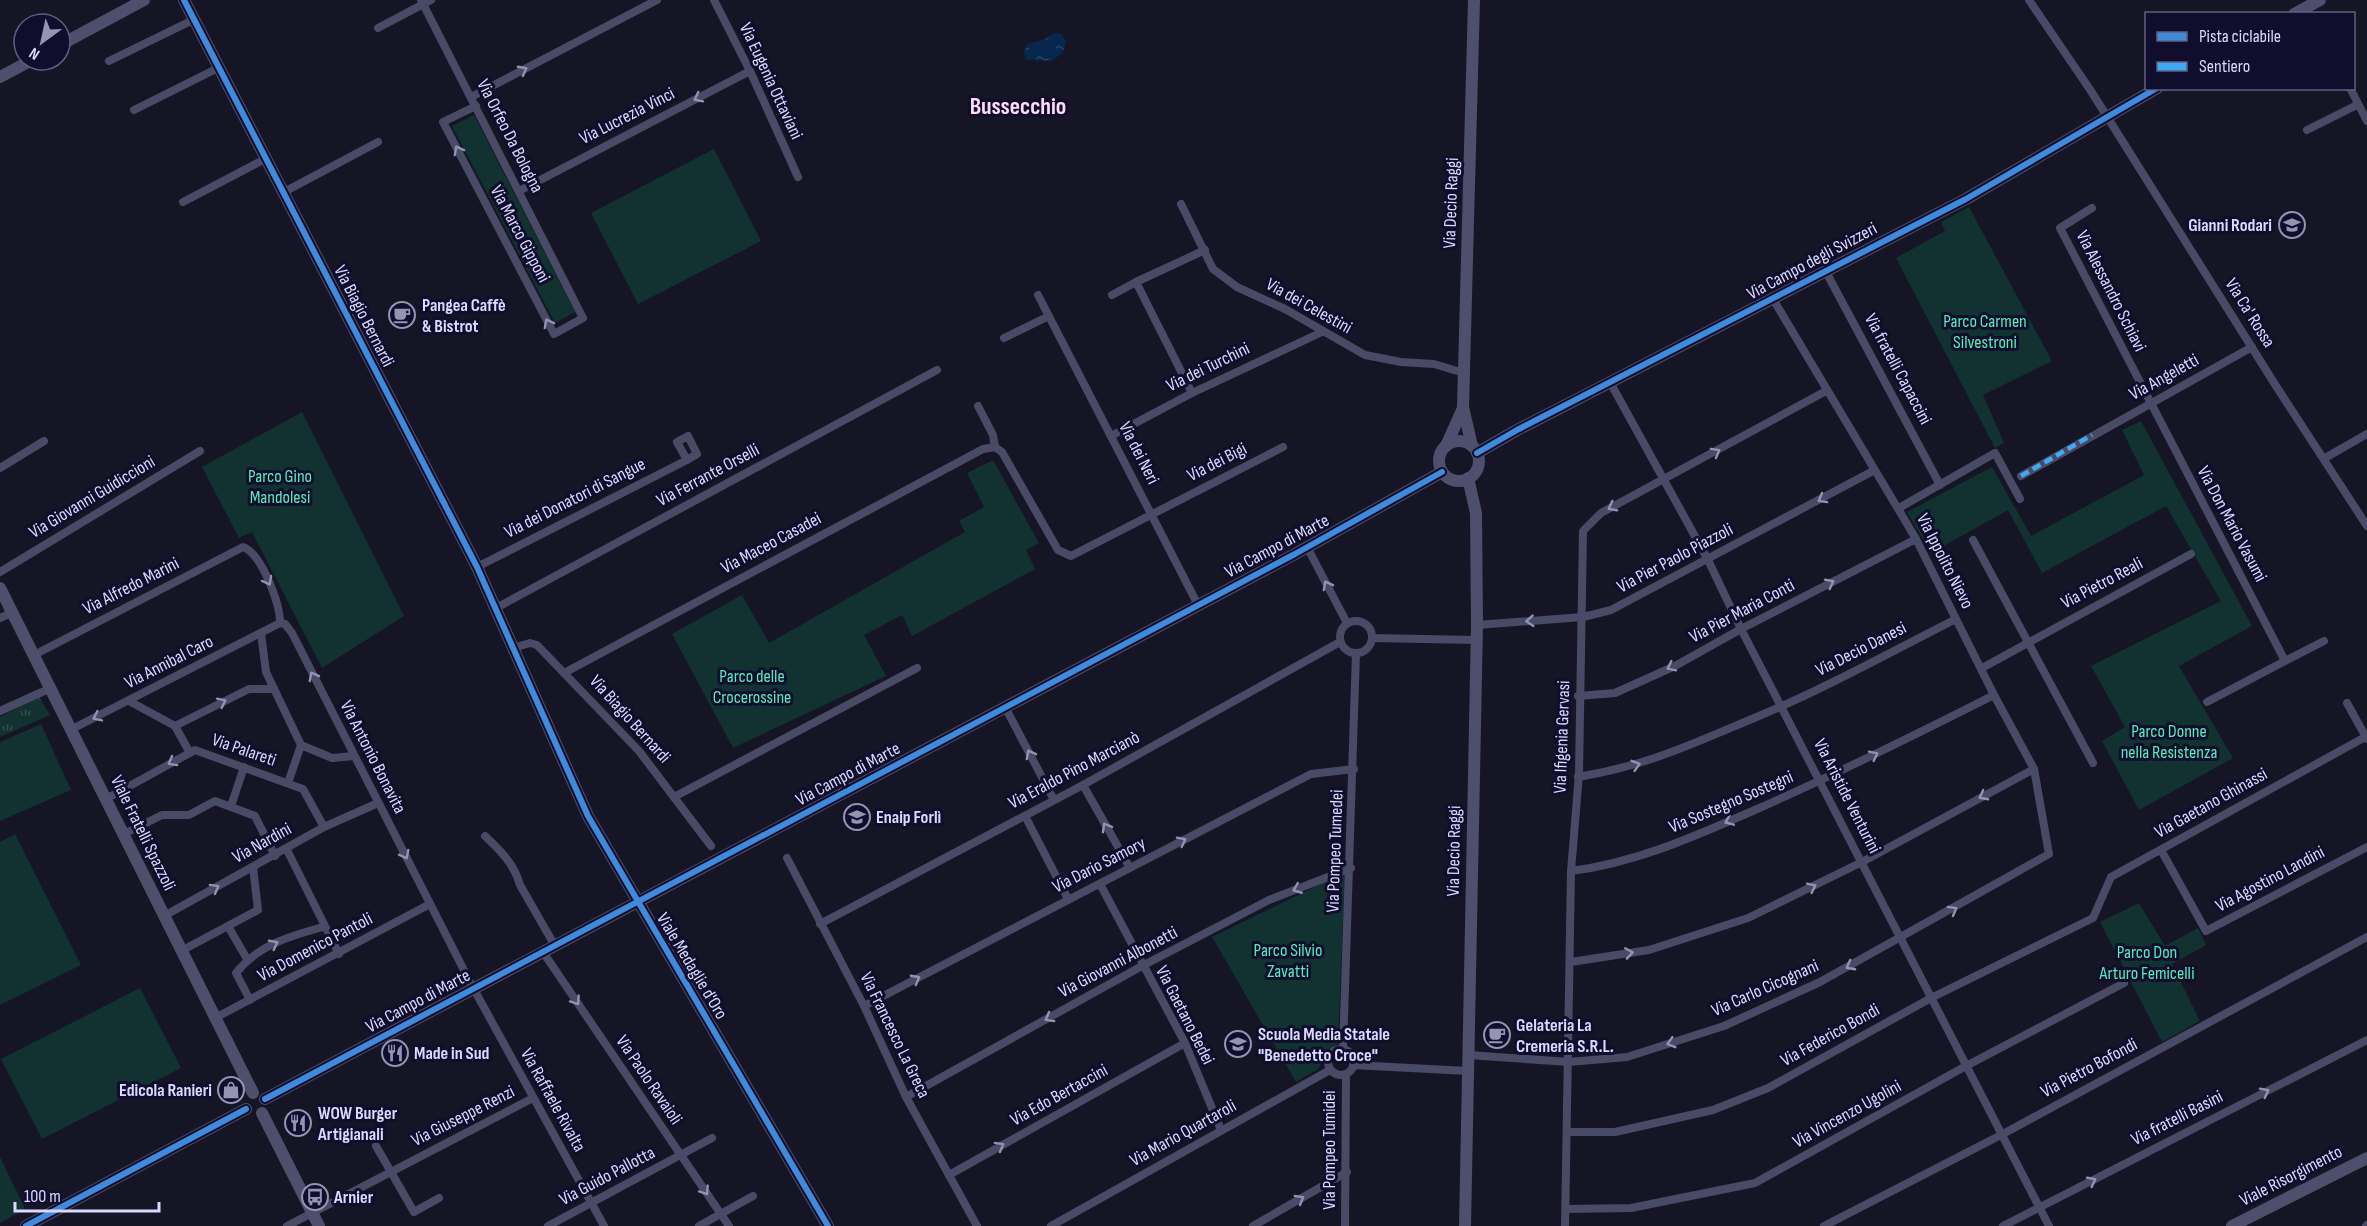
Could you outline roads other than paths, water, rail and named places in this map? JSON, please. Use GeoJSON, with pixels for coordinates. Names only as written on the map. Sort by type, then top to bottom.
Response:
{"type":"FeatureCollection","features":[{"type":"Feature","properties":{"kind":"main road"},"geometry":{"type":"LineString","coordinates":[[72,39],[144,0]]}},
{"type":"Feature","properties":{"kind":"main road","name":"Via Biagio Bernardi"},"geometry":{"type":"LineString","coordinates":[[184,0],[477,567],[513,648]]}},
{"type":"Feature","properties":{"kind":"main road","name":"Via Decio Raggi"},"geometry":{"type":"LineString","coordinates":[[1474,0],[1463,407],[1475,450]]}},
{"type":"Feature","properties":{"kind":"main road"},"geometry":{"type":"LineString","coordinates":[[2303,12],[2320,0]]}},
{"type":"Feature","properties":{"kind":"main road","name":"Via Campo degli Svizzeri"},"geometry":{"type":"LineString","coordinates":[[1475,450],[1611,384],[1825,270],[1966,199],[2153,90]]}},
{"type":"Feature","properties":{"kind":"main road","name":"Via Decio Raggi"},"geometry":{"type":"LineString","coordinates":[[1446,446],[1463,407]]}},
{"type":"Feature","properties":{"kind":"main road"},"geometry":{"type":"LineString","coordinates":[[1456,441],[1475,450],[1478,464],[1468,478],[1451,479],[1442,472],[1439,461],[1446,446],[1456,441]]}},
{"type":"Feature","properties":{"kind":"main road","name":"Via Campo di Marte"},"geometry":{"type":"LineString","coordinates":[[265,1099],[1005,708],[1307,547],[1442,472]]}},
{"type":"Feature","properties":{"kind":"main road","name":"Via Decio Raggi"},"geometry":{"type":"LineString","coordinates":[[1466,1226],[1477,625],[1476,513],[1468,478]]}},
{"type":"Feature","properties":{"kind":"main road","name":"Viale Fratelli Spazzoli"},"geometry":{"type":"LineString","coordinates":[[0,588],[253,1093]]}},
{"type":"Feature","properties":{"kind":"main road","name":"Viale Medaglie d'Oro"},"geometry":{"type":"LineString","coordinates":[[513,648],[588,816],[828,1226]]}},
{"type":"Feature","properties":{"kind":"main road"},"geometry":{"type":"LineString","coordinates":[[246,1109],[246,1099],[253,1093],[260,1094],[265,1099],[266,1106],[262,1113]]}},
{"type":"Feature","properties":{"kind":"main road"},"geometry":{"type":"LineString","coordinates":[[246,1109],[252,1114],[262,1113]]}},
{"type":"Feature","properties":{"kind":"main road"},"geometry":{"type":"LineString","coordinates":[[27,1226],[246,1109]]}},
{"type":"Feature","properties":{"kind":"main road"},"geometry":{"type":"LineString","coordinates":[[262,1113],[319,1226]]}},
{"type":"Feature","properties":{"kind":"main road","name":"Viale Risorgimento"},"geometry":{"type":"LineString","coordinates":[[2241,1224],[2367,1158]]}},
{"type":"Feature","properties":{"kind":"street"},"geometry":{"type":"LineString","coordinates":[[471,97],[657,0]]}},
{"type":"Feature","properties":{"kind":"street","name":"Via Eugenia Ottaviani"},"geometry":{"type":"LineString","coordinates":[[714,0],[750,71],[798,177]]}},
{"type":"Feature","properties":{"kind":"street","name":"Via Ca' Rossa"},"geometry":{"type":"LineString","coordinates":[[2029,0],[2107,116],[2367,526]]}},
{"type":"Feature","properties":{"kind":"street"},"geometry":{"type":"LineString","coordinates":[[378,28],[425,1]]}},
{"type":"Feature","properties":{"kind":"street","name":"Via Orfeo Da Bologna"},"geometry":{"type":"LineString","coordinates":[[425,1],[568,288]]}},
{"type":"Feature","properties":{"kind":"street"},"geometry":{"type":"LineString","coordinates":[[109,61],[195,19]]}},
{"type":"Feature","properties":{"kind":"street"},"geometry":{"type":"LineString","coordinates":[[134,110],[220,67]]}},
{"type":"Feature","properties":{"kind":"street","name":"Via Lucrezia Vinci"},"geometry":{"type":"LineString","coordinates":[[519,191],[750,71]]}},
{"type":"Feature","properties":{"kind":"street"},"geometry":{"type":"LineString","coordinates":[[2351,90],[2367,121]]}},
{"type":"Feature","properties":{"kind":"street"},"geometry":{"type":"LineString","coordinates":[[2307,130],[2357,105]]}},
{"type":"Feature","properties":{"kind":"street","name":"Via Marco Gipponi"},"geometry":{"type":"LineString","coordinates":[[476,106],[443,122],[554,334],[583,318],[568,288]]}},
{"type":"Feature","properties":{"kind":"street"},"geometry":{"type":"LineString","coordinates":[[284,192],[378,142]]}},
{"type":"Feature","properties":{"kind":"street"},"geometry":{"type":"LineString","coordinates":[[183,202],[267,158]]}},
{"type":"Feature","properties":{"kind":"street","name":"Via dei Celestini"},"geometry":{"type":"LineString","coordinates":[[1181,204],[1213,269],[1237,286],[1285,309],[1365,355],[1401,362],[1434,364],[1464,373]]}},
{"type":"Feature","properties":{"kind":"street","name":"Via Alessandro Schiavi"},"geometry":{"type":"LineString","coordinates":[[2092,208],[2060,228],[2151,403]]}},
{"type":"Feature","properties":{"kind":"street"},"geometry":{"type":"LineString","coordinates":[[1112,295],[1205,250]]}},
{"type":"Feature","properties":{"kind":"street","name":"Via fratelli Capaccini"},"geometry":{"type":"LineString","coordinates":[[1825,270],[1940,485]]}},
{"type":"Feature","properties":{"kind":"street"},"geometry":{"type":"LineString","coordinates":[[1136,282],[1192,393]]}},
{"type":"Feature","properties":{"kind":"street","name":"Via dei Neri"},"geometry":{"type":"LineString","coordinates":[[1038,295],[1198,605]]}},
{"type":"Feature","properties":{"kind":"street","name":"Via Ippolito Nievo"},"geometry":{"type":"LineString","coordinates":[[1773,299],[1873,471],[1899,508],[2034,769],[2049,854]]}},
{"type":"Feature","properties":{"kind":"street"},"geometry":{"type":"LineString","coordinates":[[1004,338],[1049,316]]}},
{"type":"Feature","properties":{"kind":"street","name":"Via dei Turchini"},"geometry":{"type":"LineString","coordinates":[[1111,435],[1192,393],[1322,332]]}},
{"type":"Feature","properties":{"kind":"street","name":"Via Angeletti"},"geometry":{"type":"LineString","coordinates":[[2021,476],[2252,347]]}},
{"type":"Feature","properties":{"kind":"street","name":"Via Ferrante Orselli"},"geometry":{"type":"LineString","coordinates":[[496,608],[937,370]]}},
{"type":"Feature","properties":{"kind":"street","name":"Via Aristide Venturini"},"geometry":{"type":"LineString","coordinates":[[1611,384],[1707,558],[1781,708],[1821,781],[2049,1226]]}},
{"type":"Feature","properties":{"kind":"street","name":"Via Ifigenia Gervasi"},"geometry":{"type":"LineString","coordinates":[[1565,1226],[1572,962],[1571,871],[1578,777],[1583,531],[1601,513],[1826,392]]}},
{"type":"Feature","properties":{"kind":"street","name":"Via Don Mario Vasumi"},"geometry":{"type":"LineString","coordinates":[[2151,403],[2285,661]]}},
{"type":"Feature","properties":{"kind":"street"},"geometry":{"type":"LineString","coordinates":[[978,406],[993,435],[995,447]]}},
{"type":"Feature","properties":{"kind":"street"},"geometry":{"type":"LineString","coordinates":[[2325,458],[2367,434]]}},
{"type":"Feature","properties":{"kind":"street"},"geometry":{"type":"LineString","coordinates":[[0,468],[44,441]]}},
{"type":"Feature","properties":{"kind":"street","name":"Via dei Bigi"},"geometry":{"type":"LineString","coordinates":[[995,447],[1002,452],[1058,550],[1071,556],[1283,447]]}},
{"type":"Feature","properties":{"kind":"street","name":"Via Maceo Casadei"},"geometry":{"type":"LineString","coordinates":[[564,673],[982,448],[995,447]]}},
{"type":"Feature","properties":{"kind":"street","name":"Via Giovanni Guidiccioni"},"geometry":{"type":"LineString","coordinates":[[0,572],[200,451]]}},
{"type":"Feature","properties":{"kind":"street"},"geometry":{"type":"LineString","coordinates":[[1899,508],[1995,453],[2020,499]]}},
{"type":"Feature","properties":{"kind":"street","name":"Via dei Donatori di Sangue"},"geometry":{"type":"LineString","coordinates":[[477,567],[687,460]]}},
{"type":"Feature","properties":{"kind":"street","name":"Via Pier Paolo Piazzoli"},"geometry":{"type":"LineString","coordinates":[[1477,625],[1583,617],[1611,610],[1707,558],[1793,516],[1873,471]]}},
{"type":"Feature","properties":{"kind":"street","name":"Via Pier Maria Conti"},"geometry":{"type":"LineString","coordinates":[[1578,696],[1615,693],[1675,666],[1741,629],[1916,539]]}},
{"type":"Feature","properties":{"kind":"street"},"geometry":{"type":"LineString","coordinates":[[1973,540],[2093,763]]}},
{"type":"Feature","properties":{"kind":"street","name":"Via Antonio Bonavita"},"geometry":{"type":"LineString","coordinates":[[243,547],[252,553],[273,591],[279,605],[280,623],[285,624],[292,633],[474,989]]}},
{"type":"Feature","properties":{"kind":"street","name":"Via Alfredo Marini"},"geometry":{"type":"LineString","coordinates":[[34,655],[243,547]]}},
{"type":"Feature","properties":{"kind":"street"},"geometry":{"type":"LineString","coordinates":[[1307,547],[1347,623]]}},
{"type":"Feature","properties":{"kind":"street","name":"Via Pietro Reali"},"geometry":{"type":"LineString","coordinates":[[1982,668],[2191,554]]}},
{"type":"Feature","properties":{"kind":"street"},"geometry":{"type":"LineString","coordinates":[[0,618],[13,612]]}},
{"type":"Feature","properties":{"kind":"street","name":"Via Decio Danesi"},"geometry":{"type":"LineString","coordinates":[[1578,777],[1620,770],[1656,760],[1781,708],[1956,619]]}},
{"type":"Feature","properties":{"kind":"street"},"geometry":{"type":"LineString","coordinates":[[1357,621],[1366,624],[1372,638],[1365,650],[1356,653],[1346,650],[1340,642],[1341,631],[1347,623],[1357,621]]}},
{"type":"Feature","properties":{"kind":"street","name":"Via Annibal Caro"},"geometry":{"type":"LineString","coordinates":[[72,729],[280,623]]}},
{"type":"Feature","properties":{"kind":"street"},"geometry":{"type":"LineString","coordinates":[[261,633],[266,672],[272,689],[301,745],[332,758],[354,756]]}},
{"type":"Feature","properties":{"kind":"street"},"geometry":{"type":"LineString","coordinates":[[1372,638],[1476,640]]}},
{"type":"Feature","properties":{"kind":"street"},"geometry":{"type":"LineString","coordinates":[[2207,702],[2324,641]]}},
{"type":"Feature","properties":{"kind":"street","name":"Via Eraldo Pino Marcianò"},"geometry":{"type":"LineString","coordinates":[[820,924],[1083,786],[1340,642]]}},
{"type":"Feature","properties":{"kind":"street","name":"Via Biagio Bernardi"},"geometry":{"type":"LineString","coordinates":[[513,648],[530,643],[537,645],[639,751],[711,846]]}},
{"type":"Feature","properties":{"kind":"street","name":"Via Pompeo Tumedei"},"geometry":{"type":"LineString","coordinates":[[1343,1049],[1351,868],[1356,653]]}},
{"type":"Feature","properties":{"kind":"street"},"geometry":{"type":"LineString","coordinates":[[674,797],[917,668]]}},
{"type":"Feature","properties":{"kind":"street"},"geometry":{"type":"LineString","coordinates":[[0,711],[51,688]]}},
{"type":"Feature","properties":{"kind":"street"},"geometry":{"type":"LineString","coordinates":[[175,726],[249,689],[272,689]]}},
{"type":"Feature","properties":{"kind":"street","name":"Via Sostegno Sostegni"},"geometry":{"type":"LineString","coordinates":[[1571,871],[1609,866],[1684,841],[1821,781],[1994,695]]}},
{"type":"Feature","properties":{"kind":"street"},"geometry":{"type":"LineString","coordinates":[[129,701],[175,726],[190,753]]}},
{"type":"Feature","properties":{"kind":"street"},"geometry":{"type":"LineString","coordinates":[[2347,703],[2367,738]]}},
{"type":"Feature","properties":{"kind":"street"},"geometry":{"type":"LineString","coordinates":[[1005,708],[1054,800]]}},
{"type":"Feature","properties":{"kind":"street","name":"Via Gaetano Ghinassi"},"geometry":{"type":"LineString","coordinates":[[2093,918],[2111,877],[2367,738]]}},
{"type":"Feature","properties":{"kind":"street"},"geometry":{"type":"LineString","coordinates":[[288,783],[301,745]]}},
{"type":"Feature","properties":{"kind":"street","name":"Via Palareti"},"geometry":{"type":"LineString","coordinates":[[106,798],[195,750],[303,789],[324,827]]}},
{"type":"Feature","properties":{"kind":"street"},"geometry":{"type":"LineString","coordinates":[[231,806],[244,767]]}},
{"type":"Feature","properties":{"kind":"street","name":"Via Dario Samory"},"geometry":{"type":"LineString","coordinates":[[864,1006],[1311,774],[1354,769]]}},
{"type":"Feature","properties":{"kind":"street"},"geometry":{"type":"LineString","coordinates":[[1572,962],[1649,950],[1748,918],[1862,862],[2034,769]]}},
{"type":"Feature","properties":{"kind":"street"},"geometry":{"type":"LineString","coordinates":[[1083,786],[1130,868]]}},
{"type":"Feature","properties":{"kind":"street"},"geometry":{"type":"LineString","coordinates":[[122,835],[162,815],[189,815],[215,801],[255,816],[275,856]]}},
{"type":"Feature","properties":{"kind":"street","name":"Via Nardini"},"geometry":{"type":"LineString","coordinates":[[164,916],[287,850],[324,827],[378,803]]}},
{"type":"Feature","properties":{"kind":"street"},"geometry":{"type":"LineString","coordinates":[[1025,816],[1068,899]]}},
{"type":"Feature","properties":{"kind":"street"},"geometry":{"type":"LineString","coordinates":[[485,836],[502,852],[518,875],[520,885],[555,946]]}},
{"type":"Feature","properties":{"kind":"street","name":"Via Agostino Landini"},"geometry":{"type":"LineString","coordinates":[[2161,850],[2206,931],[2367,846]]}},
{"type":"Feature","properties":{"kind":"street"},"geometry":{"type":"LineString","coordinates":[[287,850],[323,927],[339,954]]}},
{"type":"Feature","properties":{"kind":"street","name":"Via Carlo Cicognani"},"geometry":{"type":"LineString","coordinates":[[1468,1055],[1569,1062],[1627,1057],[1724,1026],[1820,982],[2049,854]]}},
{"type":"Feature","properties":{"kind":"street","name":"Via Francesco La Greca"},"geometry":{"type":"LineString","coordinates":[[787,858],[864,1006],[906,1096],[977,1226]]}},
{"type":"Feature","properties":{"kind":"street"},"geometry":{"type":"LineString","coordinates":[[181,951],[258,910],[253,867]]}},
{"type":"Feature","properties":{"kind":"street","name":"Via Giovanni Albonetti"},"geometry":{"type":"LineString","coordinates":[[906,1096],[1142,966],[1269,900],[1351,868]]}},
{"type":"Feature","properties":{"kind":"street","name":"Via Gaetano Bedei"},"geometry":{"type":"LineString","coordinates":[[1100,884],[1185,1043],[1221,1130]]}},
{"type":"Feature","properties":{"kind":"street","name":"Via Domenico Pantoli"},"geometry":{"type":"LineString","coordinates":[[215,1018],[430,904]]}},
{"type":"Feature","properties":{"kind":"street","name":"Via Federico Bondi"},"geometry":{"type":"LineString","coordinates":[[1567,1132],[1615,1132],[1713,1110],[1768,1088],[1931,998],[2093,918]]}},
{"type":"Feature","properties":{"kind":"street"},"geometry":{"type":"LineString","coordinates":[[228,926],[247,959]]}},
{"type":"Feature","properties":{"kind":"street"},"geometry":{"type":"LineString","coordinates":[[250,1000],[236,973],[247,959],[285,938],[323,927]]}},
{"type":"Feature","properties":{"kind":"street","name":"Via Pietro Bofondi"},"geometry":{"type":"LineString","coordinates":[[1824,1226],[2001,1135],[2367,937]]}},
{"type":"Feature","properties":{"kind":"street","name":"Via Paolo Ravaioli"},"geometry":{"type":"LineString","coordinates":[[543,952],[729,1226]]}},
{"type":"Feature","properties":{"kind":"street","name":"Via Vincenzo Ugolini"},"geometry":{"type":"LineString","coordinates":[[1566,1209],[1631,1208],[1755,1183],[1966,1066],[2124,983]]}},
{"type":"Feature","properties":{"kind":"street","name":"Via Raffaele Rivalta"},"geometry":{"type":"LineString","coordinates":[[474,989],[604,1226]]}},
{"type":"Feature","properties":{"kind":"street","name":"Via fratelli Basini"},"geometry":{"type":"LineString","coordinates":[[2003,1226],[2367,1040]]}},
{"type":"Feature","properties":{"kind":"street","name":"Via Edo Bertaccini"},"geometry":{"type":"LineString","coordinates":[[949,1175],[1185,1043]]}},
{"type":"Feature","properties":{"kind":"street"},"geometry":{"type":"LineString","coordinates":[[1343,1049],[1350,1053],[1353,1065],[1346,1074],[1338,1075],[1330,1070],[1329,1057],[1335,1050],[1343,1049]]}},
{"type":"Feature","properties":{"kind":"street"},"geometry":{"type":"LineString","coordinates":[[1353,1065],[1468,1071]]}},
{"type":"Feature","properties":{"kind":"street","name":"Via Mario Quartaroli"},"geometry":{"type":"LineString","coordinates":[[1051,1226],[1330,1070]]}},
{"type":"Feature","properties":{"kind":"street","name":"Via Pompeo Tumidei"},"geometry":{"type":"LineString","coordinates":[[1345,1226],[1346,1074]]}},
{"type":"Feature","properties":{"kind":"street","name":"Via Giuseppe Renzi"},"geometry":{"type":"LineString","coordinates":[[287,1226],[533,1098]]}},
{"type":"Feature","properties":{"kind":"street","name":"Via Guido Pallotta"},"geometry":{"type":"LineString","coordinates":[[548,1226],[712,1138]]}},
{"type":"Feature","properties":{"kind":"street"},"geometry":{"type":"LineString","coordinates":[[376,1146],[414,1212],[439,1198]]}},
{"type":"Feature","properties":{"kind":"street"},"geometry":{"type":"LineString","coordinates":[[1253,1226],[1347,1172]]}},
{"type":"Feature","properties":{"kind":"street"},"geometry":{"type":"LineString","coordinates":[[699,1226],[753,1196]]}},
{"type":"Feature","properties":{"kind":"water"},"geometry":{"type":"Polygon","coordinates":[[[1054,33],[1061,34],[1066,41],[1063,52],[1052,61],[1026,60],[1024,52],[1027,44],[1044,40],[1054,33]]]}},
{"type":"Feature","properties":{"kind":"place","name":"Gianni Rodari"},"geometry":{"type":"Point","coordinates":[2292,225]}},
{"type":"Feature","properties":{"kind":"place","name":"Pangea Caffè & Bistrot"},"geometry":{"type":"Point","coordinates":[402,315]}},
{"type":"Feature","properties":{"kind":"place","name":"Enaip Forlì"},"geometry":{"type":"Point","coordinates":[857,817]}},
{"type":"Feature","properties":{"kind":"place","name":"Gelateria La Cremeria S.R.L."},"geometry":{"type":"Point","coordinates":[1497,1035]}},
{"type":"Feature","properties":{"kind":"place","name":"Scuola Media Statale \"Benedetto Croce\""},"geometry":{"type":"Point","coordinates":[1238,1044]}},
{"type":"Feature","properties":{"kind":"place","name":"Made in Sud"},"geometry":{"type":"Point","coordinates":[395,1053]}},
{"type":"Feature","properties":{"kind":"place","name":"Edicola Ranieri"},"geometry":{"type":"Point","coordinates":[231,1090]}},
{"type":"Feature","properties":{"kind":"place","name":"WOW Burger Artigianali"},"geometry":{"type":"Point","coordinates":[298,1123]}},
{"type":"Feature","properties":{"kind":"place","name":"Arnier"},"geometry":{"type":"Point","coordinates":[315,1197]}},
{"type":"Feature","properties":{"kind":"district","name":"Bussecchio"},"geometry":{"type":"Point","coordinates":[1018,106]}},
{"type":"Feature","properties":{"kind":"park label","name":"Parco Carmen Silvestroni"},"geometry":{"type":"Point","coordinates":[1985,331]}},
{"type":"Feature","properties":{"kind":"park label","name":"Parco Gino Mandolesi"},"geometry":{"type":"Point","coordinates":[280,486]}},
{"type":"Feature","properties":{"kind":"park label","name":"Parco delle Crocerossine"},"geometry":{"type":"Point","coordinates":[752,686]}},
{"type":"Feature","properties":{"kind":"park label","name":"Parco Donne nella Resistenza"},"geometry":{"type":"Point","coordinates":[2169,741]}},
{"type":"Feature","properties":{"kind":"park label","name":"Parco Silvio Zavatti"},"geometry":{"type":"Point","coordinates":[1288,960]}},
{"type":"Feature","properties":{"kind":"park label","name":"Parco Don Arturo Femicelli"},"geometry":{"type":"Point","coordinates":[2147,962]}}]}
